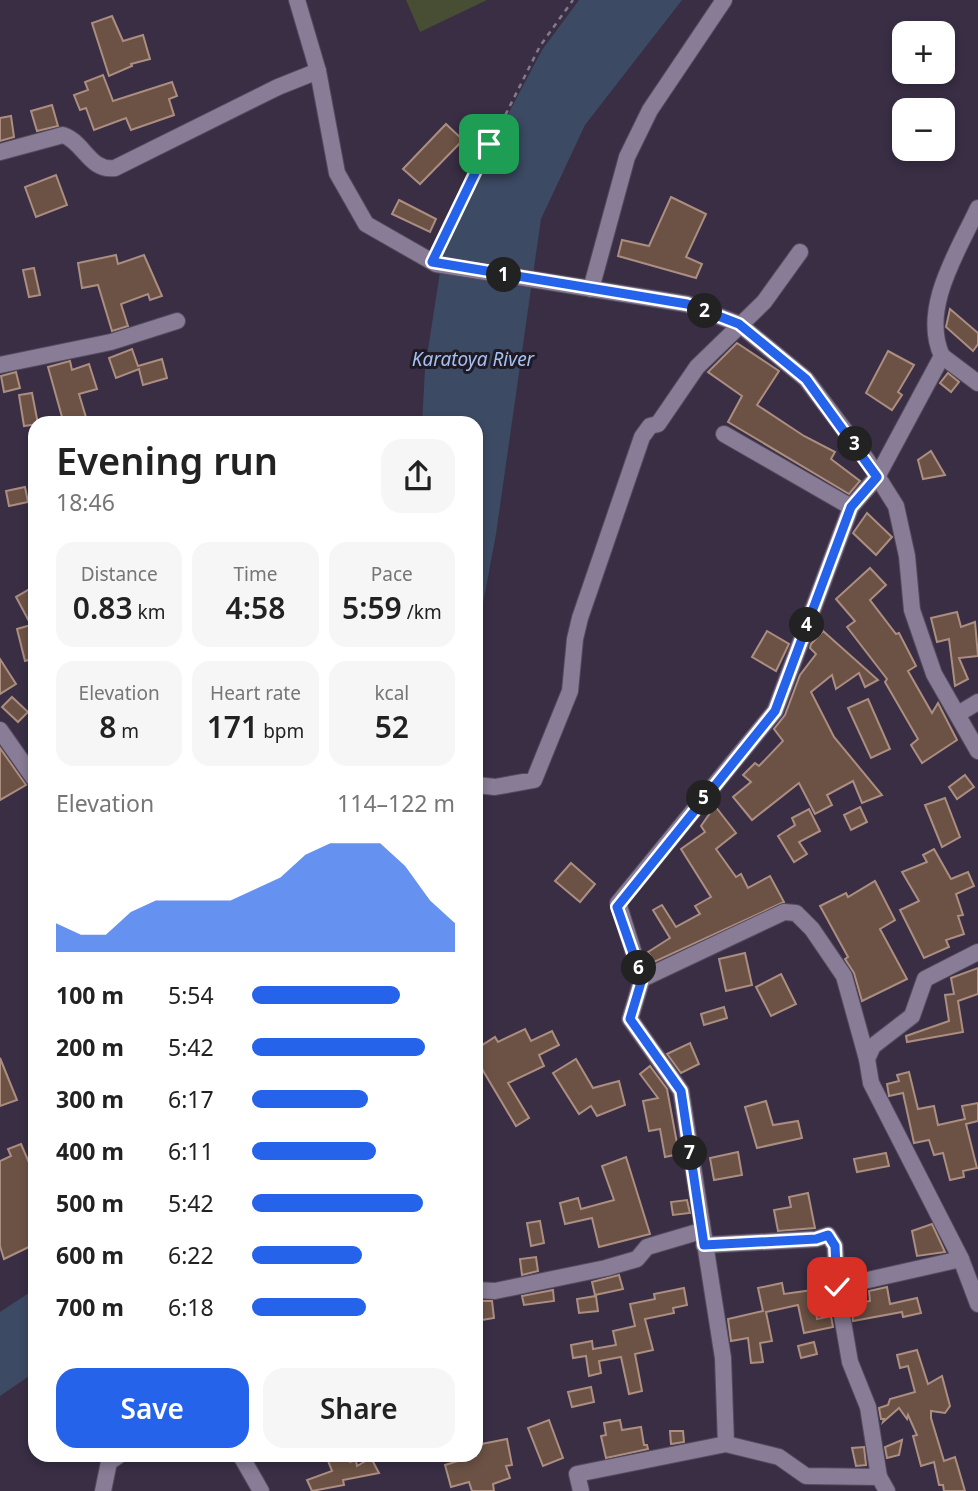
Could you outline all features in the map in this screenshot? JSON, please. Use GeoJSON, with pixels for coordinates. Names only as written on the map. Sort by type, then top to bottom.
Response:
{"type":"FeatureCollection","features":[{"type":"Feature","properties":{"kind":"street"},"geometry":{"type":"LineString","coordinates":[[297,0],[318,71],[337,173],[366,224],[434,263],[687,304],[739,324],[806,379],[896,506],[907,556],[912,610],[934,674],[978,751]]}},
{"type":"Feature","properties":{"kind":"street"},"geometry":{"type":"LineString","coordinates":[[591,289],[627,157],[650,110],[724,0]]}},
{"type":"Feature","properties":{"kind":"street"},"geometry":{"type":"LineString","coordinates":[[0,152],[63,135],[72,138],[96,165],[106,169],[115,168],[278,87],[318,71]]}},
{"type":"Feature","properties":{"kind":"street"},"geometry":{"type":"LineString","coordinates":[[978,208],[948,274],[935,317],[934,339],[942,356],[978,383]]}},
{"type":"Feature","properties":{"kind":"street"},"geometry":{"type":"LineString","coordinates":[[483,786],[495,787],[534,780],[570,691],[575,639],[580,618],[642,437],[650,426],[658,424],[696,367],[764,302],[800,252]]}},
{"type":"Feature","properties":{"kind":"street"},"geometry":{"type":"LineString","coordinates":[[0,365],[111,342],[177,321]]}},
{"type":"Feature","properties":{"kind":"street"},"geometry":{"type":"LineString","coordinates":[[726,1444],[723,1358],[681,1091],[630,1019],[642,979],[618,903],[775,711],[851,507],[877,477],[942,356]]}},
{"type":"Feature","properties":{"kind":"street"},"geometry":{"type":"LineString","coordinates":[[724,434],[851,507]]}},
{"type":"Feature","properties":{"kind":"street"},"geometry":{"type":"LineString","coordinates":[[958,714],[978,702]]}},
{"type":"Feature","properties":{"kind":"street"},"geometry":{"type":"LineString","coordinates":[[0,730],[28,770]]}},
{"type":"Feature","properties":{"kind":"street"},"geometry":{"type":"LineString","coordinates":[[642,979],[783,912],[796,912],[812,929],[844,976],[871,1083],[974,1282],[978,1304]]}},
{"type":"Feature","properties":{"kind":"street"},"geometry":{"type":"LineString","coordinates":[[867,1059],[873,1046],[912,1016],[925,979],[978,952]]}},
{"type":"Feature","properties":{"kind":"street"},"geometry":{"type":"LineString","coordinates":[[483,1290],[495,1291],[606,1268],[637,1259],[647,1247],[703,1238],[816,1239],[828,1235],[835,1246],[837,1287],[850,1362],[868,1407],[883,1484],[806,1483],[779,1457],[726,1444],[577,1474],[582,1491]]}},
{"type":"Feature","properties":{"kind":"street"},"geometry":{"type":"LineString","coordinates":[[837,1287],[961,1259]]}},
{"type":"Feature","properties":{"kind":"street"},"geometry":{"type":"LineString","coordinates":[[103,1491],[109,1462]]}},
{"type":"Feature","properties":{"kind":"street"},"geometry":{"type":"LineString","coordinates":[[245,1462],[261,1491]]}},
{"type":"Feature","properties":{"kind":"path"},"geometry":{"type":"LineString","coordinates":[[434,263],[456,206],[523,77],[540,46],[573,0]]}},
{"type":"Feature","properties":{"kind":"green space"},"geometry":{"type":"Polygon","coordinates":[[[406,0],[487,0],[420,32],[406,0]]]}},
{"type":"Feature","properties":{"kind":"water","name":"Karatoya River"},"geometry":{"type":"Polygon","coordinates":[[[579,0],[682,0],[585,125],[541,219],[496,534],[483,604],[483,416],[422,416],[425,369],[444,246],[459,207],[542,50],[579,0]]]}},
{"type":"Feature","properties":{"kind":"water"},"geometry":{"type":"Polygon","coordinates":[[[28,1294],[28,1377],[0,1396],[0,1312],[28,1294]]]}},
{"type":"Feature","properties":{"kind":"building"},"geometry":{"type":"Polygon","coordinates":[[[112,16],[123,41],[143,35],[150,59],[131,64],[132,66],[109,76],[92,23],[112,16]]]}},
{"type":"Feature","properties":{"kind":"building"},"geometry":{"type":"Polygon","coordinates":[[[103,75],[113,101],[172,82],[177,96],[169,99],[174,115],[131,130],[126,118],[94,130],[86,108],[80,110],[74,95],[88,90],[85,82],[103,75]]]}},
{"type":"Feature","properties":{"kind":"building"},"geometry":{"type":"Polygon","coordinates":[[[52,105],[58,126],[37,131],[31,111],[52,105]]]}},
{"type":"Feature","properties":{"kind":"building"},"geometry":{"type":"Polygon","coordinates":[[[11,116],[14,137],[0,141],[0,118],[11,116]]]}},
{"type":"Feature","properties":{"kind":"building"},"geometry":{"type":"Polygon","coordinates":[[[446,124],[463,140],[420,184],[403,169],[446,124]]]}},
{"type":"Feature","properties":{"kind":"building"},"geometry":{"type":"Polygon","coordinates":[[[56,175],[67,205],[36,217],[25,187],[56,175]]]}},
{"type":"Feature","properties":{"kind":"building"},"geometry":{"type":"Polygon","coordinates":[[[671,197],[706,214],[686,257],[702,264],[696,278],[618,256],[622,240],[649,246],[671,197]]]}},
{"type":"Feature","properties":{"kind":"building"},"geometry":{"type":"Polygon","coordinates":[[[399,200],[436,219],[430,232],[392,214],[399,200]]]}},
{"type":"Feature","properties":{"kind":"building"},"geometry":{"type":"Polygon","coordinates":[[[116,255],[118,264],[144,255],[162,296],[150,300],[148,294],[121,304],[128,326],[112,331],[98,285],[82,288],[78,263],[116,255]]]}},
{"type":"Feature","properties":{"kind":"building"},"geometry":{"type":"Polygon","coordinates":[[[34,268],[40,295],[29,297],[23,270],[34,268]]]}},
{"type":"Feature","properties":{"kind":"building"},"geometry":{"type":"Polygon","coordinates":[[[950,309],[978,333],[978,344],[973,351],[946,327],[950,309]]]}},
{"type":"Feature","properties":{"kind":"building"},"geometry":{"type":"Polygon","coordinates":[[[737,343],[779,371],[757,405],[804,436],[835,452],[831,459],[860,481],[849,494],[728,422],[742,396],[708,372],[737,343]]]}},
{"type":"Feature","properties":{"kind":"building"},"geometry":{"type":"Polygon","coordinates":[[[132,349],[138,366],[162,359],[167,378],[143,385],[139,369],[116,378],[109,358],[132,349]]]}},
{"type":"Feature","properties":{"kind":"building"},"geometry":{"type":"Polygon","coordinates":[[[888,351],[914,365],[898,392],[902,395],[892,410],[866,393],[888,351]]]}},
{"type":"Feature","properties":{"kind":"building"},"geometry":{"type":"Polygon","coordinates":[[[70,361],[72,370],[89,364],[97,389],[79,394],[86,416],[62,416],[48,367],[70,361]]]}},
{"type":"Feature","properties":{"kind":"building"},"geometry":{"type":"Polygon","coordinates":[[[16,372],[20,388],[4,392],[1,376],[16,372]]]}},
{"type":"Feature","properties":{"kind":"building"},"geometry":{"type":"Polygon","coordinates":[[[948,373],[959,382],[951,392],[940,383],[948,373]]]}},
{"type":"Feature","properties":{"kind":"building"},"geometry":{"type":"Polygon","coordinates":[[[32,393],[36,416],[28,416],[28,425],[24,426],[19,395],[32,393]]]}},
{"type":"Feature","properties":{"kind":"building"},"geometry":{"type":"Polygon","coordinates":[[[931,451],[945,475],[923,479],[918,460],[931,451]]]}},
{"type":"Feature","properties":{"kind":"building"},"geometry":{"type":"Polygon","coordinates":[[[25,487],[28,502],[9,506],[6,491],[25,487]]]}},
{"type":"Feature","properties":{"kind":"building"},"geometry":{"type":"Polygon","coordinates":[[[867,513],[892,537],[876,555],[853,533],[867,513]]]}},
{"type":"Feature","properties":{"kind":"building"},"geometry":{"type":"Polygon","coordinates":[[[870,568],[886,585],[870,600],[896,634],[899,633],[916,666],[908,671],[932,713],[938,703],[957,740],[922,763],[911,745],[918,739],[885,682],[887,679],[847,627],[855,621],[836,599],[870,568]]]}},
{"type":"Feature","properties":{"kind":"building"},"geometry":{"type":"Polygon","coordinates":[[[28,590],[28,619],[16,597],[28,590]]]}},
{"type":"Feature","properties":{"kind":"building"},"geometry":{"type":"Polygon","coordinates":[[[957,612],[961,627],[975,622],[978,656],[959,658],[968,679],[955,686],[949,639],[937,642],[931,618],[957,612]]]}},
{"type":"Feature","properties":{"kind":"building"},"geometry":{"type":"Polygon","coordinates":[[[28,626],[28,660],[25,661],[17,629],[28,626]]]}},
{"type":"Feature","properties":{"kind":"building"},"geometry":{"type":"Polygon","coordinates":[[[767,631],[789,644],[776,671],[752,657],[767,631]]]}},
{"type":"Feature","properties":{"kind":"building"},"geometry":{"type":"Polygon","coordinates":[[[823,631],[878,680],[865,687],[859,673],[836,689],[832,675],[811,692],[834,737],[882,795],[862,803],[853,781],[827,795],[832,805],[815,814],[799,783],[752,820],[733,797],[751,782],[743,775],[755,763],[759,766],[783,741],[774,729],[785,715],[800,675],[816,654],[810,648],[811,644],[823,631]]]}},
{"type":"Feature","properties":{"kind":"building"},"geometry":{"type":"Polygon","coordinates":[[[0,659],[16,684],[0,694],[0,659]]]}},
{"type":"Feature","properties":{"kind":"building"},"geometry":{"type":"Polygon","coordinates":[[[12,697],[28,712],[18,722],[2,707],[12,697]]]}},
{"type":"Feature","properties":{"kind":"building"},"geometry":{"type":"Polygon","coordinates":[[[868,699],[890,749],[871,758],[848,708],[868,699]]]}},
{"type":"Feature","properties":{"kind":"building"},"geometry":{"type":"Polygon","coordinates":[[[0,748],[26,785],[0,800],[0,748]]]}},
{"type":"Feature","properties":{"kind":"building"},"geometry":{"type":"Polygon","coordinates":[[[965,775],[974,787],[957,799],[949,787],[965,775]]]}},
{"type":"Feature","properties":{"kind":"building"},"geometry":{"type":"Polygon","coordinates":[[[945,798],[960,837],[942,847],[925,805],[945,798]]]}},
{"type":"Feature","properties":{"kind":"building"},"geometry":{"type":"Polygon","coordinates":[[[715,806],[736,833],[716,849],[736,877],[741,874],[748,888],[770,876],[784,902],[654,962],[648,952],[670,938],[653,910],[662,905],[676,927],[700,914],[695,906],[711,897],[681,849],[705,832],[701,826],[715,806]]]}},
{"type":"Feature","properties":{"kind":"building"},"geometry":{"type":"Polygon","coordinates":[[[860,807],[867,822],[851,830],[844,815],[860,807]]]}},
{"type":"Feature","properties":{"kind":"building"},"geometry":{"type":"Polygon","coordinates":[[[809,809],[820,831],[799,842],[807,854],[794,862],[778,836],[795,825],[792,818],[809,809]]]}},
{"type":"Feature","properties":{"kind":"building"},"geometry":{"type":"Polygon","coordinates":[[[934,849],[951,879],[968,872],[974,886],[956,894],[963,915],[958,916],[964,934],[946,940],[949,947],[924,958],[900,910],[919,901],[902,872],[927,862],[923,855],[934,849]]]}},
{"type":"Feature","properties":{"kind":"building"},"geometry":{"type":"Polygon","coordinates":[[[571,863],[595,884],[580,902],[555,881],[571,863]]]}},
{"type":"Feature","properties":{"kind":"building"},"geometry":{"type":"Polygon","coordinates":[[[875,881],[895,920],[880,929],[907,979],[862,1001],[854,973],[845,959],[848,957],[820,906],[846,893],[848,897],[875,881]]]}},
{"type":"Feature","properties":{"kind":"building"},"geometry":{"type":"Polygon","coordinates":[[[745,953],[752,985],[726,991],[719,959],[745,953]]]}},
{"type":"Feature","properties":{"kind":"building"},"geometry":{"type":"Polygon","coordinates":[[[978,968],[978,994],[958,1001],[963,1032],[907,1042],[906,1036],[949,1021],[945,995],[954,994],[951,978],[978,968]]]}},
{"type":"Feature","properties":{"kind":"building"},"geometry":{"type":"Polygon","coordinates":[[[781,974],[796,1004],[771,1016],[756,987],[781,974]]]}},
{"type":"Feature","properties":{"kind":"building"},"geometry":{"type":"Polygon","coordinates":[[[724,1007],[727,1018],[704,1025],[701,1014],[724,1007]]]}},
{"type":"Feature","properties":{"kind":"building"},"geometry":{"type":"Polygon","coordinates":[[[525,1029],[531,1041],[552,1031],[559,1045],[539,1055],[544,1066],[508,1083],[529,1118],[516,1126],[483,1071],[483,1045],[495,1037],[498,1042],[525,1029]]]}},
{"type":"Feature","properties":{"kind":"building"},"geometry":{"type":"Polygon","coordinates":[[[690,1043],[699,1064],[681,1073],[667,1054],[690,1043]]]}},
{"type":"Feature","properties":{"kind":"building"},"geometry":{"type":"Polygon","coordinates":[[[0,1058],[17,1100],[0,1106],[0,1058]]]}},
{"type":"Feature","properties":{"kind":"building"},"geometry":{"type":"Polygon","coordinates":[[[576,1059],[593,1088],[619,1081],[625,1105],[597,1116],[591,1106],[579,1114],[553,1073],[576,1059]]]}},
{"type":"Feature","properties":{"kind":"building"},"geometry":{"type":"Polygon","coordinates":[[[650,1066],[667,1089],[679,1154],[665,1157],[660,1129],[649,1131],[643,1101],[658,1098],[640,1074],[650,1066]]]}},
{"type":"Feature","properties":{"kind":"building"},"geometry":{"type":"Polygon","coordinates":[[[909,1072],[918,1109],[934,1106],[938,1125],[965,1119],[962,1106],[978,1103],[978,1121],[966,1124],[977,1168],[963,1171],[964,1177],[950,1180],[943,1153],[934,1155],[929,1140],[914,1143],[903,1093],[889,1096],[887,1084],[899,1081],[897,1075],[909,1072]]]}},
{"type":"Feature","properties":{"kind":"building"},"geometry":{"type":"Polygon","coordinates":[[[766,1101],[773,1125],[798,1121],[802,1138],[757,1148],[745,1107],[766,1101]]]}},
{"type":"Feature","properties":{"kind":"building"},"geometry":{"type":"Polygon","coordinates":[[[21,1144],[28,1160],[28,1247],[4,1259],[0,1246],[0,1161],[11,1156],[8,1149],[21,1144]]]}},
{"type":"Feature","properties":{"kind":"building"},"geometry":{"type":"Polygon","coordinates":[[[738,1152],[742,1175],[714,1180],[710,1158],[738,1152]]]}},
{"type":"Feature","properties":{"kind":"building"},"geometry":{"type":"Polygon","coordinates":[[[886,1153],[889,1166],[857,1172],[854,1159],[886,1153]]]}},
{"type":"Feature","properties":{"kind":"building"},"geometry":{"type":"Polygon","coordinates":[[[626,1157],[650,1234],[599,1247],[592,1218],[565,1224],[560,1203],[578,1198],[581,1209],[614,1200],[602,1166],[626,1157]]]}},
{"type":"Feature","properties":{"kind":"building"},"geometry":{"type":"Polygon","coordinates":[[[808,1193],[815,1228],[778,1231],[774,1210],[791,1207],[789,1197],[808,1193]]]}},
{"type":"Feature","properties":{"kind":"building"},"geometry":{"type":"Polygon","coordinates":[[[687,1200],[690,1213],[673,1215],[671,1202],[687,1200]]]}},
{"type":"Feature","properties":{"kind":"building"},"geometry":{"type":"Polygon","coordinates":[[[540,1221],[544,1243],[531,1246],[527,1223],[540,1221]]]}},
{"type":"Feature","properties":{"kind":"building"},"geometry":{"type":"Polygon","coordinates":[[[932,1224],[945,1252],[917,1256],[912,1231],[932,1224]]]}},
{"type":"Feature","properties":{"kind":"building"},"geometry":{"type":"Polygon","coordinates":[[[536,1257],[538,1271],[522,1275],[520,1259],[536,1257]]]}},
{"type":"Feature","properties":{"kind":"building"},"geometry":{"type":"Polygon","coordinates":[[[619,1275],[623,1289],[595,1295],[592,1282],[619,1275]]]}},
{"type":"Feature","properties":{"kind":"building"},"geometry":{"type":"Polygon","coordinates":[[[782,1283],[784,1294],[813,1290],[817,1319],[831,1316],[833,1327],[804,1333],[798,1305],[766,1312],[772,1341],[760,1343],[763,1362],[751,1363],[748,1338],[731,1341],[728,1319],[763,1311],[758,1288],[782,1283]]]}},
{"type":"Feature","properties":{"kind":"building"},"geometry":{"type":"Polygon","coordinates":[[[887,1287],[890,1304],[917,1298],[921,1313],[903,1317],[902,1312],[853,1321],[851,1304],[870,1301],[869,1291],[887,1287]]]}},
{"type":"Feature","properties":{"kind":"building"},"geometry":{"type":"Polygon","coordinates":[[[684,1288],[687,1305],[673,1308],[674,1313],[645,1319],[653,1350],[635,1354],[642,1391],[629,1394],[621,1357],[599,1361],[601,1373],[589,1376],[586,1356],[573,1358],[571,1345],[592,1341],[593,1349],[616,1345],[613,1331],[635,1326],[630,1304],[655,1299],[654,1294],[684,1288]]]}},
{"type":"Feature","properties":{"kind":"building"},"geometry":{"type":"Polygon","coordinates":[[[553,1290],[554,1301],[524,1305],[522,1296],[553,1290]]]}},
{"type":"Feature","properties":{"kind":"building"},"geometry":{"type":"Polygon","coordinates":[[[596,1296],[598,1311],[579,1313],[577,1299],[596,1296]]]}},
{"type":"Feature","properties":{"kind":"building"},"geometry":{"type":"Polygon","coordinates":[[[483,1301],[492,1301],[494,1318],[483,1320],[483,1301]]]}},
{"type":"Feature","properties":{"kind":"building"},"geometry":{"type":"Polygon","coordinates":[[[814,1342],[817,1354],[801,1358],[798,1346],[814,1342]]]}},
{"type":"Feature","properties":{"kind":"building"},"geometry":{"type":"Polygon","coordinates":[[[917,1350],[928,1384],[942,1376],[950,1406],[945,1413],[931,1411],[931,1418],[944,1461],[955,1457],[965,1491],[944,1491],[943,1485],[939,1485],[934,1462],[921,1466],[913,1436],[917,1435],[908,1415],[907,1419],[899,1408],[883,1422],[884,1419],[881,1419],[879,1408],[888,1405],[890,1399],[915,1392],[908,1366],[900,1368],[897,1355],[917,1350]]]}},
{"type":"Feature","properties":{"kind":"building"},"geometry":{"type":"Polygon","coordinates":[[[591,1387],[594,1402],[572,1407],[568,1392],[591,1387]]]}},
{"type":"Feature","properties":{"kind":"building"},"geometry":{"type":"Polygon","coordinates":[[[549,1420],[563,1458],[543,1466],[528,1428],[549,1420]]]}},
{"type":"Feature","properties":{"kind":"building"},"geometry":{"type":"Polygon","coordinates":[[[620,1420],[622,1430],[641,1427],[644,1445],[647,1445],[648,1449],[606,1458],[601,1436],[606,1435],[604,1423],[620,1420]]]}},
{"type":"Feature","properties":{"kind":"building"},"geometry":{"type":"Polygon","coordinates":[[[670,1431],[683,1431],[684,1442],[671,1444],[670,1431]]]}},
{"type":"Feature","properties":{"kind":"building"},"geometry":{"type":"Polygon","coordinates":[[[507,1439],[512,1465],[506,1466],[510,1478],[493,1484],[494,1491],[472,1491],[469,1482],[451,1487],[445,1465],[455,1462],[483,1462],[483,1444],[507,1439]]]}},
{"type":"Feature","properties":{"kind":"building"},"geometry":{"type":"Polygon","coordinates":[[[902,1440],[899,1455],[887,1458],[885,1447],[902,1440]]]}},
{"type":"Feature","properties":{"kind":"building"},"geometry":{"type":"Polygon","coordinates":[[[864,1447],[866,1465],[856,1466],[852,1448],[864,1447]]]}},
{"type":"Feature","properties":{"kind":"building"},"geometry":{"type":"Polygon","coordinates":[[[328,1462],[356,1462],[357,1466],[364,1462],[373,1462],[379,1473],[343,1480],[344,1485],[312,1491],[307,1480],[332,1471],[328,1462]]]}},
{"type":"Feature","properties":{"kind":"route"},"geometry":{"type":"LineString","coordinates":[[489,144],[456,206],[432,262],[687,304],[739,324],[806,379],[877,477],[851,507],[775,711],[617,907],[642,979],[630,1019],[681,1091],[704,1245],[816,1239],[828,1235],[835,1246],[837,1287]]}}]}
